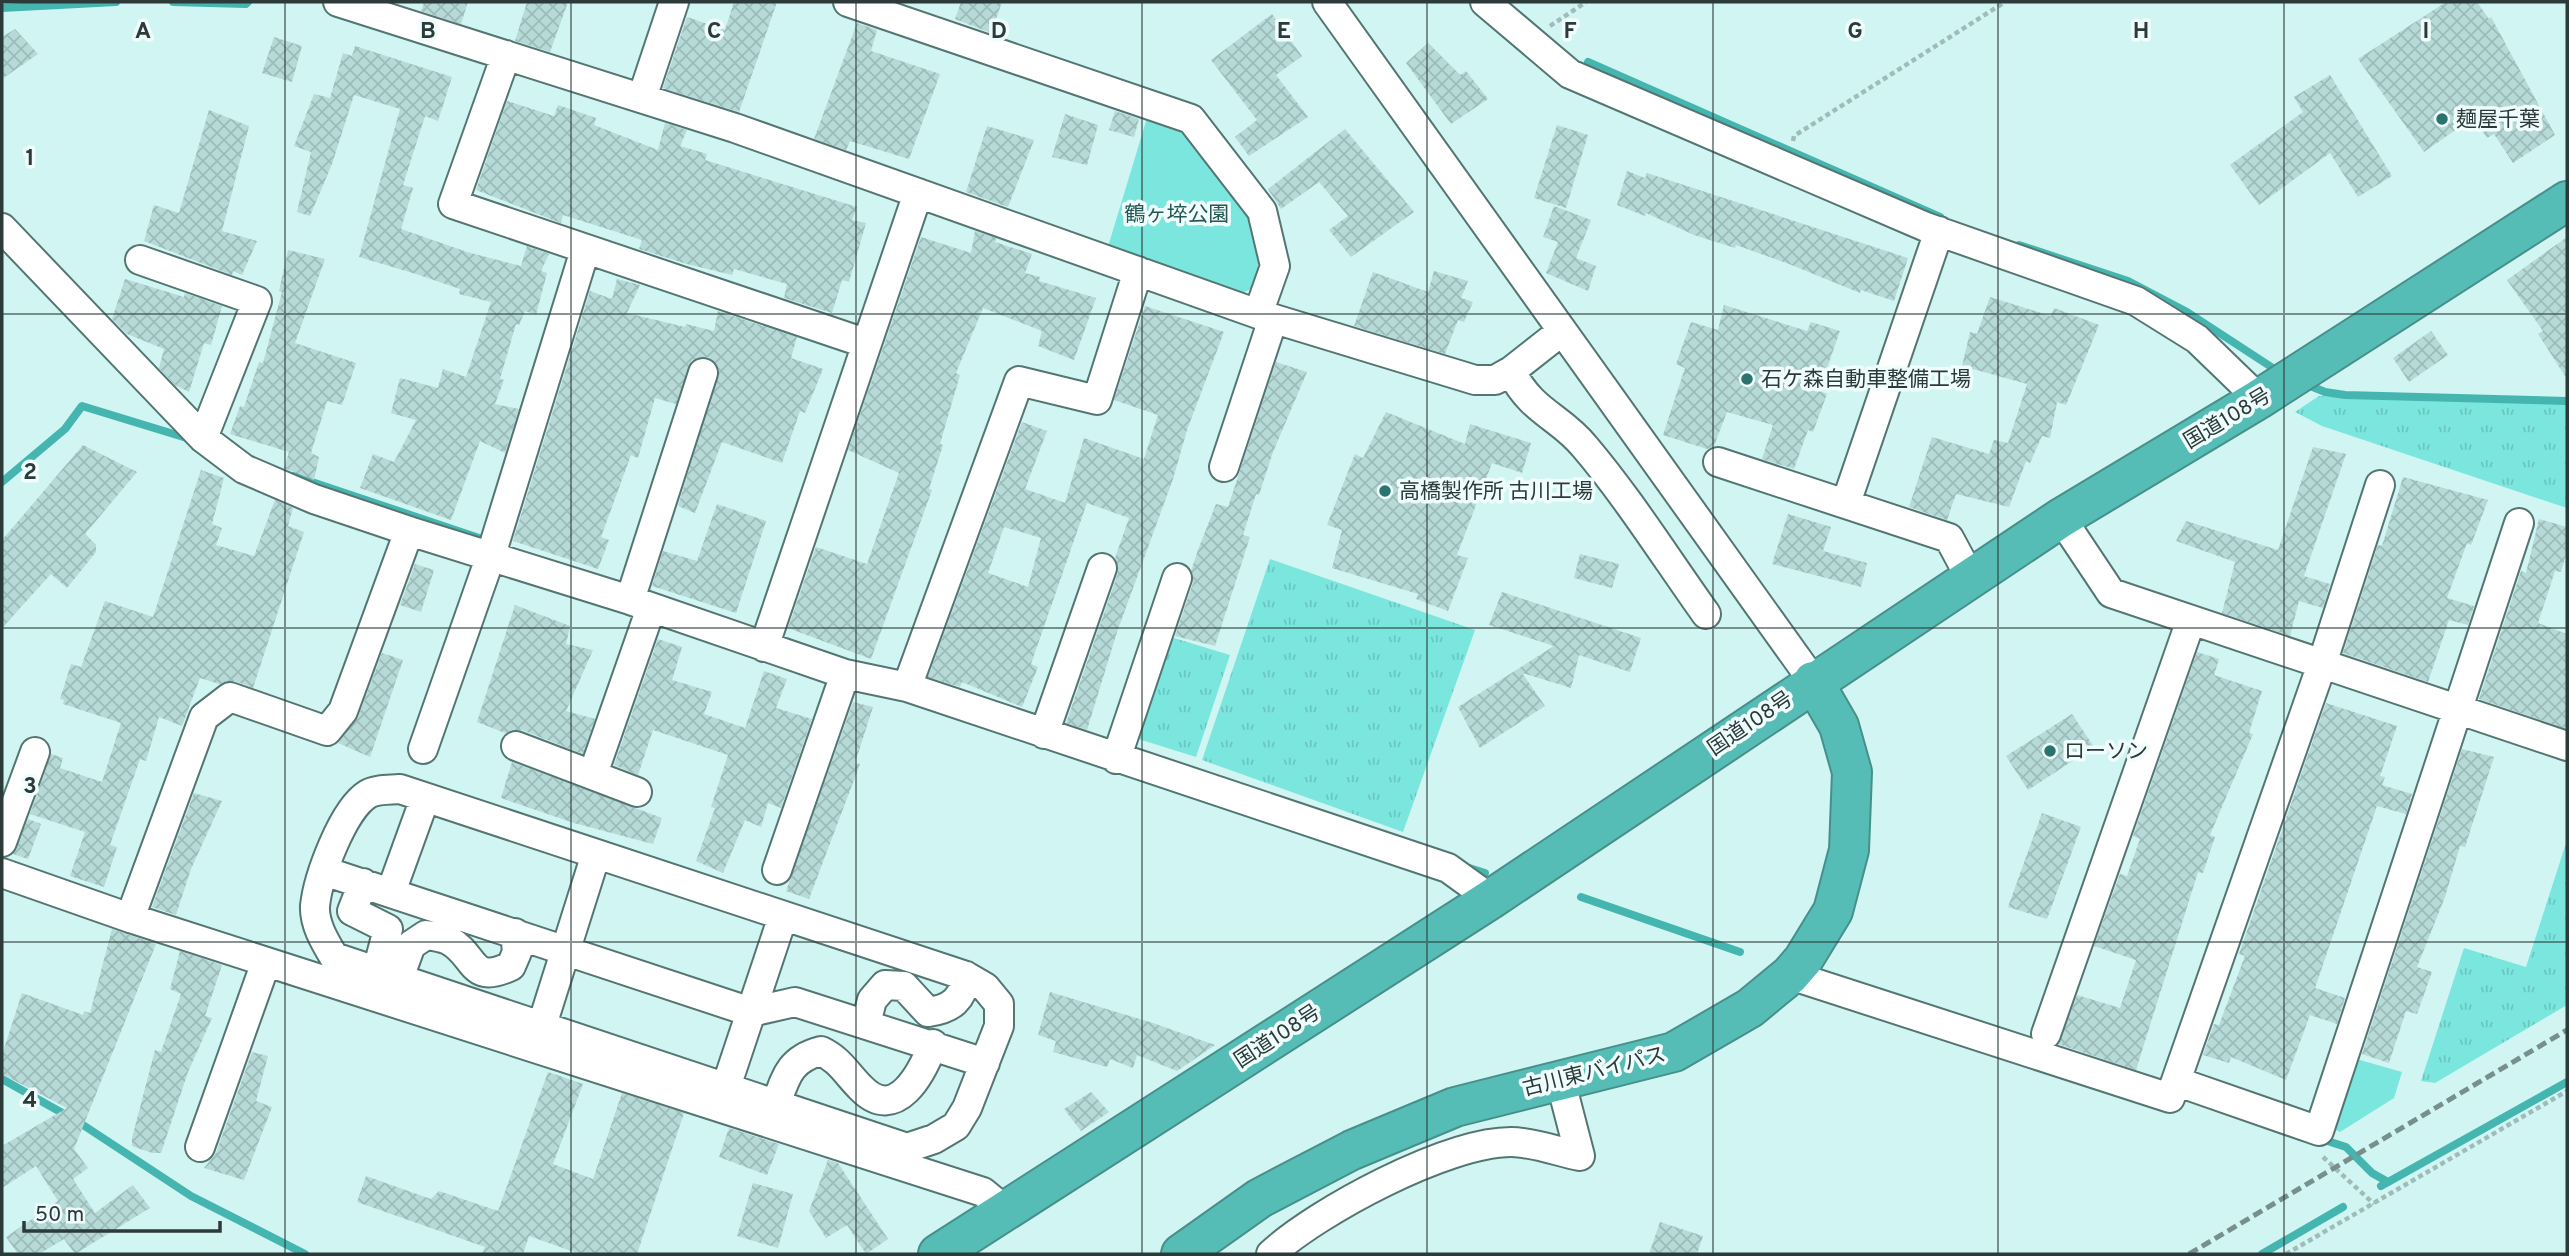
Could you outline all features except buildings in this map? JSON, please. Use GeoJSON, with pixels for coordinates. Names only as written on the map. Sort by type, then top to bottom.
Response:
{"type":"FeatureCollection","features":[{"type":"Feature","properties":{"kind":"highway","name":"国道108号"},"geometry":{"type":"LineString","coordinates":[[938,1254],[1491,899],[1813,681],[2061,518],[2283,384],[2567,201]]}},
{"type":"Feature","properties":{"kind":"highway","name":"古川東バイパス"},"geometry":{"type":"LineString","coordinates":[[1181,1254],[1260,1198],[1352,1150],[1455,1107],[1674,1052],[1750,1008],[1790,975],[1803,960],[1833,911],[1849,850],[1852,772],[1839,726],[1813,681]]}},
{"type":"Feature","properties":{"kind":"street"},"geometry":{"type":"LineString","coordinates":[[338,2],[642,98],[1266,316],[1475,380],[1495,380],[1511,371],[1562,331]]}},
{"type":"Feature","properties":{"kind":"street"},"geometry":{"type":"LineString","coordinates":[[642,98],[674,2]]}},
{"type":"Feature","properties":{"kind":"street"},"geometry":{"type":"LineString","coordinates":[[848,2],[1191,119],[1262,211],[1275,266],[1266,316],[1224,467]]}},
{"type":"Feature","properties":{"kind":"street"},"geometry":{"type":"LineString","coordinates":[[1327,2],[1813,681]]}},
{"type":"Feature","properties":{"kind":"street"},"geometry":{"type":"LineString","coordinates":[[1485,2],[1570,74],[1939,231],[2136,301],[2197,339],[2283,384]]}},
{"type":"Feature","properties":{"kind":"street"},"geometry":{"type":"LineString","coordinates":[[506,55],[453,204],[865,344]]}},
{"type":"Feature","properties":{"kind":"street"},"geometry":{"type":"LineString","coordinates":[[767,634],[918,193]]}},
{"type":"Feature","properties":{"kind":"street"},"geometry":{"type":"LineString","coordinates":[[2,228],[202,438],[244,469],[314,499],[409,531],[495,543],[767,634],[845,674],[912,674],[1120,747],[1448,868],[1491,899]]}},
{"type":"Feature","properties":{"kind":"street"},"geometry":{"type":"LineString","coordinates":[[1846,503],[1939,231]]}},
{"type":"Feature","properties":{"kind":"street"},"geometry":{"type":"LineString","coordinates":[[423,749],[495,543],[585,250]]}},
{"type":"Feature","properties":{"kind":"street"},"geometry":{"type":"LineString","coordinates":[[140,260],[257,301],[202,438]]}},
{"type":"Feature","properties":{"kind":"street"},"geometry":{"type":"LineString","coordinates":[[912,674],[1019,382],[1097,400],[1138,271]]}},
{"type":"Feature","properties":{"kind":"street"},"geometry":{"type":"LineString","coordinates":[[1511,371],[1520,390],[1543,414],[1583,444],[1706,614]]}},
{"type":"Feature","properties":{"kind":"street"},"geometry":{"type":"LineString","coordinates":[[593,774],[638,593],[703,373]]}},
{"type":"Feature","properties":{"kind":"street"},"geometry":{"type":"LineString","coordinates":[[1718,462],[1949,538],[1970,577]]}},
{"type":"Feature","properties":{"kind":"street"},"geometry":{"type":"LineString","coordinates":[[1790,975],[2170,1098],[2178,1082],[2322,664],[2380,485]]}},
{"type":"Feature","properties":{"kind":"street"},"geometry":{"type":"LineString","coordinates":[[2061,518],[2111,593],[2567,747]]}},
{"type":"Feature","properties":{"kind":"street"},"geometry":{"type":"LineString","coordinates":[[2178,1082],[2319,1131],[2519,523]]}},
{"type":"Feature","properties":{"kind":"street"},"geometry":{"type":"LineString","coordinates":[[130,918],[204,717],[230,697],[327,731],[343,711],[409,531]]}},
{"type":"Feature","properties":{"kind":"street"},"geometry":{"type":"LineString","coordinates":[[1048,722],[1102,568]]}},
{"type":"Feature","properties":{"kind":"street"},"geometry":{"type":"LineString","coordinates":[[1120,747],[1177,578]]}},
{"type":"Feature","properties":{"kind":"street"},"geometry":{"type":"LineString","coordinates":[[2046,1034],[2191,620]]}},
{"type":"Feature","properties":{"kind":"street"},"geometry":{"type":"LineString","coordinates":[[777,870],[845,674]]}},
{"type":"Feature","properties":{"kind":"street"},"geometry":{"type":"LineString","coordinates":[[516,746],[637,792]]}},
{"type":"Feature","properties":{"kind":"street"},"geometry":{"type":"LineString","coordinates":[[2,842],[35,752]]}},
{"type":"Feature","properties":{"kind":"street"},"geometry":{"type":"LineString","coordinates":[[2,873],[267,962],[538,1037],[726,1087],[907,1148],[934,1139],[957,1126],[999,1026],[999,1004],[985,987],[966,976],[400,789],[370,792],[352,807],[324,871],[315,908],[321,937],[334,957],[388,975],[538,1037],[983,1192],[1006,1211]]}},
{"type":"Feature","properties":{"kind":"street"},"geometry":{"type":"LineString","coordinates":[[391,892],[425,798]]}},
{"type":"Feature","properties":{"kind":"street"},"geometry":{"type":"LineString","coordinates":[[538,1037],[596,854]]}},
{"type":"Feature","properties":{"kind":"street"},"geometry":{"type":"LineString","coordinates":[[324,871],[751,1012],[796,1002],[933,1044],[985,1063]]}},
{"type":"Feature","properties":{"kind":"street"},"geometry":{"type":"LineString","coordinates":[[363,883],[352,911],[388,929],[388,975]]}},
{"type":"Feature","properties":{"kind":"street"},"geometry":{"type":"LineString","coordinates":[[726,1087],[783,916]]}},
{"type":"Feature","properties":{"kind":"street"},"geometry":{"type":"LineString","coordinates":[[388,975],[411,945],[426,934],[447,939],[461,951],[471,965],[483,973],[498,972],[511,966],[517,952],[515,933]]}},
{"type":"Feature","properties":{"kind":"street"},"geometry":{"type":"LineString","coordinates":[[200,1147],[267,962]]}},
{"type":"Feature","properties":{"kind":"street"},"geometry":{"type":"LineString","coordinates":[[866,1024],[872,1000],[885,985],[904,986],[929,1012],[939,1011],[955,1004],[964,992],[966,976]]}},
{"type":"Feature","properties":{"kind":"street"},"geometry":{"type":"LineString","coordinates":[[776,1104],[793,1065],[803,1055],[821,1051],[836,1058],[873,1098],[889,1100],[906,1092],[922,1073],[933,1044]]}},
{"type":"Feature","properties":{"kind":"street"},"geometry":{"type":"LineString","coordinates":[[1271,1254],[1295,1233],[1337,1206],[1455,1151],[1512,1142],[1580,1156],[1560,1079]]}},
{"type":"Feature","properties":{"kind":"path"},"geometry":{"type":"LineString","coordinates":[[1533,44],[1551,24],[1586,2]]}},
{"type":"Feature","properties":{"kind":"path"},"geometry":{"type":"LineString","coordinates":[[1794,136],[2005,2]]}},
{"type":"Feature","properties":{"kind":"path"},"geometry":{"type":"LineString","coordinates":[[2286,1254],[2567,1091]]}},
{"type":"Feature","properties":{"kind":"green space","name":"鶴ヶ埣公園"},"geometry":{"type":"Polygon","coordinates":[[[1147,118],[1170,122],[1198,147],[1249,217],[1260,273],[1255,287],[1239,295],[1107,250],[1147,118]]]}},
{"type":"Feature","properties":{"kind":"green space"},"geometry":{"type":"Polygon","coordinates":[[[2319,396],[2567,403],[2567,508],[2322,426],[2295,412],[2319,396]]]}},
{"type":"Feature","properties":{"kind":"green space"},"geometry":{"type":"Polygon","coordinates":[[[1270,559],[1475,630],[1403,832],[1202,760],[1270,559]]]}},
{"type":"Feature","properties":{"kind":"green space"},"geometry":{"type":"Polygon","coordinates":[[[1164,635],[1230,655],[1196,757],[1129,736],[1164,635]]]}},
{"type":"Feature","properties":{"kind":"green space"},"geometry":{"type":"Polygon","coordinates":[[[2567,840],[2567,1005],[2435,1083],[2421,1081],[2464,948],[2526,967],[2567,840]]]}},
{"type":"Feature","properties":{"kind":"green space"},"geometry":{"type":"Polygon","coordinates":[[[2353,1058],[2402,1072],[2394,1098],[2340,1132],[2329,1127],[2353,1058]]]}},
{"type":"Feature","properties":{"kind":"waterway"},"geometry":{"type":"LineString","coordinates":[[2,8],[116,2]]}},
{"type":"Feature","properties":{"kind":"waterway"},"geometry":{"type":"LineString","coordinates":[[173,2],[248,2]]}},
{"type":"Feature","properties":{"kind":"waterway"},"geometry":{"type":"LineString","coordinates":[[1588,62],[1940,217]]}},
{"type":"Feature","properties":{"kind":"waterway"},"geometry":{"type":"LineString","coordinates":[[2019,245],[2128,281],[2187,312],[2279,372]]}},
{"type":"Feature","properties":{"kind":"waterway"},"geometry":{"type":"LineString","coordinates":[[2303,383],[2325,392],[2345,395],[2567,401]]}},
{"type":"Feature","properties":{"kind":"waterway"},"geometry":{"type":"LineString","coordinates":[[2,482],[65,429],[82,406],[190,439]]}},
{"type":"Feature","properties":{"kind":"waterway"},"geometry":{"type":"LineString","coordinates":[[294,476],[491,542]]}},
{"type":"Feature","properties":{"kind":"waterway"},"geometry":{"type":"LineString","coordinates":[[1466,867],[1485,873]]}},
{"type":"Feature","properties":{"kind":"waterway"},"geometry":{"type":"LineString","coordinates":[[1581,897],[1740,952]]}},
{"type":"Feature","properties":{"kind":"waterway"},"geometry":{"type":"LineString","coordinates":[[2,1079],[80,1123],[191,1196],[305,1254]]}},
{"type":"Feature","properties":{"kind":"waterway"},"geometry":{"type":"LineString","coordinates":[[2381,1186],[2567,1082]]}},
{"type":"Feature","properties":{"kind":"waterway"},"geometry":{"type":"LineString","coordinates":[[2318,1138],[2346,1147],[2372,1173],[2388,1182]]}},
{"type":"Feature","properties":{"kind":"waterway"},"geometry":{"type":"LineString","coordinates":[[2262,1254],[2343,1207]]}},
{"type":"Feature","properties":{"kind":"railway"},"geometry":{"type":"LineString","coordinates":[[2189,1254],[2567,1030]]}},
{"type":"Feature","properties":{"kind":"place","name":"麺屋千葉"},"geometry":{"type":"Point","coordinates":[2442,119]}},
{"type":"Feature","properties":{"kind":"place","name":"石ケ森自動車整備工場"},"geometry":{"type":"Point","coordinates":[1747,379]}},
{"type":"Feature","properties":{"kind":"place","name":"高橋製作所 古川工場"},"geometry":{"type":"Point","coordinates":[1385,491]}},
{"type":"Feature","properties":{"kind":"place","name":"ローソン"},"geometry":{"type":"Point","coordinates":[2050,751]}}]}
